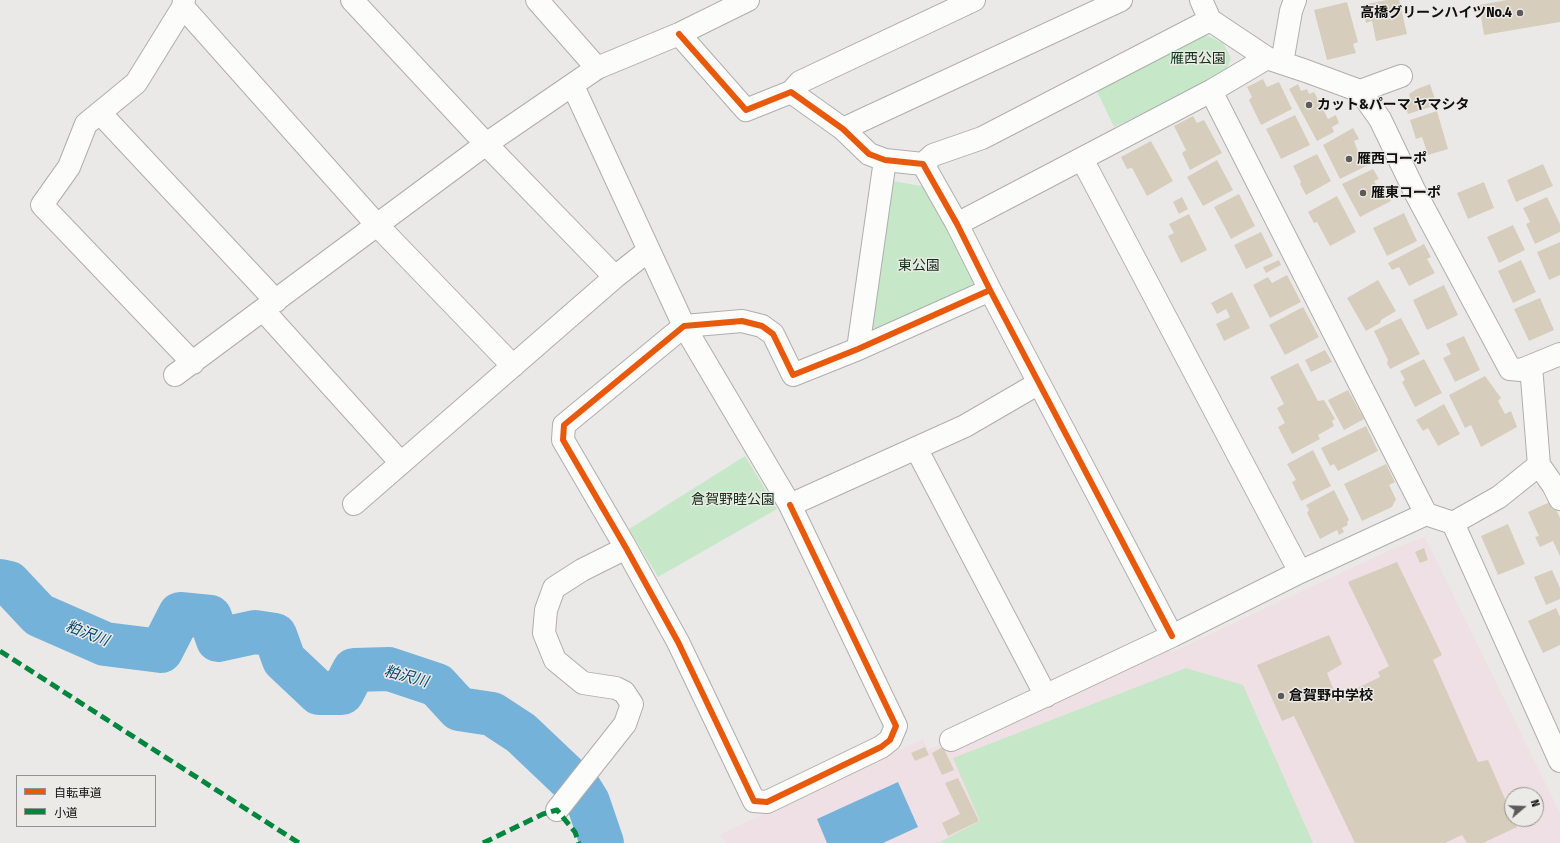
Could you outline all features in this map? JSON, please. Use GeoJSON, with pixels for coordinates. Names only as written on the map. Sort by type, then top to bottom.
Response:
{"type":"FeatureCollection","features":[{"type":"Feature","properties":{"kind":"street"},"geometry":{"type":"LineString","coordinates":[[352,0],[486,144],[615,277]]}},
{"type":"Feature","properties":{"kind":"street"},"geometry":{"type":"LineString","coordinates":[[537,0],[598,68]]}},
{"type":"Feature","properties":{"kind":"street"},"geometry":{"type":"LineString","coordinates":[[175,375],[270,306],[486,144],[598,68],[679,34],[748,0]]}},
{"type":"Feature","properties":{"kind":"street"},"geometry":{"type":"LineString","coordinates":[[679,34],[746,110],[791,92],[800,82],[974,0]]}},
{"type":"Feature","properties":{"kind":"street"},"geometry":{"type":"LineString","coordinates":[[843,129],[1121,0]]}},
{"type":"Feature","properties":{"kind":"street"},"geometry":{"type":"LineString","coordinates":[[1201,0],[1210,20],[1274,60],[1360,92],[1380,119],[1415,192],[1510,369],[1521,370],[1560,354]]}},
{"type":"Feature","properties":{"kind":"street"},"geometry":{"type":"LineString","coordinates":[[957,224],[1211,91],[1274,60],[1295,0]]}},
{"type":"Feature","properties":{"kind":"street"},"geometry":{"type":"LineString","coordinates":[[193,363],[42,205],[69,167],[86,124],[136,83],[184,4],[377,225],[513,366]]}},
{"type":"Feature","properties":{"kind":"street"},"geometry":{"type":"LineString","coordinates":[[791,92],[843,129],[868,154],[885,160],[923,164],[933,155],[982,138],[1210,20]]}},
{"type":"Feature","properties":{"kind":"street"},"geometry":{"type":"LineString","coordinates":[[1360,92],[1401,76]]}},
{"type":"Feature","properties":{"kind":"street"},"geometry":{"type":"LineString","coordinates":[[573,86],[684,326],[790,505],[896,726],[890,740],[881,747],[767,802],[754,801],[678,642],[626,548],[563,440],[564,425],[684,326],[742,321],[762,326],[773,334],[793,375],[858,349],[990,290]]}},
{"type":"Feature","properties":{"kind":"street"},"geometry":{"type":"LineString","coordinates":[[1211,91],[1426,514]]}},
{"type":"Feature","properties":{"kind":"street"},"geometry":{"type":"LineString","coordinates":[[100,113],[270,306],[401,463]]}},
{"type":"Feature","properties":{"kind":"street"},"geometry":{"type":"LineString","coordinates":[[1082,159],[1300,572]]}},
{"type":"Feature","properties":{"kind":"street"},"geometry":{"type":"LineString","coordinates":[[858,349],[885,160]]}},
{"type":"Feature","properties":{"kind":"street"},"geometry":{"type":"LineString","coordinates":[[923,164],[957,224],[990,290],[1172,636]]}},
{"type":"Feature","properties":{"kind":"street"},"geometry":{"type":"LineString","coordinates":[[354,504],[615,277],[649,250]]}},
{"type":"Feature","properties":{"kind":"street"},"geometry":{"type":"LineString","coordinates":[[1531,366],[1539,466],[1553,485],[1560,499]]}},
{"type":"Feature","properties":{"kind":"street"},"geometry":{"type":"LineString","coordinates":[[790,505],[965,426],[1039,383]]}},
{"type":"Feature","properties":{"kind":"street"},"geometry":{"type":"LineString","coordinates":[[916,448],[1046,696]]}},
{"type":"Feature","properties":{"kind":"street"},"geometry":{"type":"LineString","coordinates":[[1453,523],[1499,497],[1539,466]]}},
{"type":"Feature","properties":{"kind":"street"},"geometry":{"type":"LineString","coordinates":[[951,740],[1172,636],[1300,572],[1426,514],[1453,523],[1560,761]]}},
{"type":"Feature","properties":{"kind":"street"},"geometry":{"type":"LineString","coordinates":[[557,810],[625,724],[632,704],[624,692],[616,688],[583,683],[555,660],[544,633],[546,610],[554,588],[582,570],[626,548]]}},
{"type":"Feature","properties":{"kind":"shaded area","name":"倉賀野中学校"},"geometry":{"type":"Polygon","coordinates":[[[1425,537],[1560,813],[1560,843],[727,843],[719,835],[923,739],[928,750],[1166,645],[1172,652],[1392,549],[1425,537]]]}},
{"type":"Feature","properties":{"kind":"green space","name":"雁西公園"},"geometry":{"type":"Polygon","coordinates":[[[1197,31],[1223,43],[1231,58],[1225,74],[1114,127],[1095,87],[1197,31]]]}},
{"type":"Feature","properties":{"kind":"green space","name":"東公園"},"geometry":{"type":"Polygon","coordinates":[[[888,180],[926,187],[978,288],[878,331],[872,327],[874,285],[888,180]]]}},
{"type":"Feature","properties":{"kind":"green space","name":"倉賀野睦公園"},"geometry":{"type":"Polygon","coordinates":[[[745,456],[777,509],[658,577],[629,529],[745,456]]]}},
{"type":"Feature","properties":{"kind":"green space"},"geometry":{"type":"Polygon","coordinates":[[[1186,668],[1243,685],[1313,843],[938,843],[980,821],[953,758],[1186,668]]]}},
{"type":"Feature","properties":{"kind":"water"},"geometry":{"type":"Polygon","coordinates":[[[898,782],[918,827],[883,843],[827,843],[817,819],[898,782]]]}},
{"type":"Feature","properties":{"kind":"building"},"geometry":{"type":"Polygon","coordinates":[[[1387,0],[1399,0],[1407,34],[1376,41],[1372,21],[1366,23],[1362,5],[1387,0]]]}},
{"type":"Feature","properties":{"kind":"building","name":"高橋グリーンハイツNo.4"},"geometry":{"type":"Polygon","coordinates":[[[1507,0],[1560,0],[1560,22],[1484,35],[1479,5],[1507,0]]]}},
{"type":"Feature","properties":{"kind":"building"},"geometry":{"type":"Polygon","coordinates":[[[1347,2],[1358,42],[1353,44],[1356,53],[1327,60],[1314,10],[1347,2]]]}},
{"type":"Feature","properties":{"kind":"building"},"geometry":{"type":"Polygon","coordinates":[[[1263,79],[1267,87],[1279,82],[1292,109],[1261,125],[1249,100],[1252,97],[1247,87],[1263,79]]]}},
{"type":"Feature","properties":{"kind":"building","name":"カット&パーマ ヤマシタ"},"geometry":{"type":"Polygon","coordinates":[[[1298,84],[1301,91],[1307,89],[1309,94],[1314,92],[1328,119],[1336,115],[1339,123],[1332,127],[1334,132],[1317,141],[1289,89],[1298,84]]]}},
{"type":"Feature","properties":{"kind":"building"},"geometry":{"type":"Polygon","coordinates":[[[1430,84],[1437,105],[1408,114],[1404,103],[1411,101],[1409,94],[1430,84]]]}},
{"type":"Feature","properties":{"kind":"building"},"geometry":{"type":"Polygon","coordinates":[[[1437,111],[1448,149],[1428,155],[1422,137],[1416,139],[1410,120],[1437,111]]]}},
{"type":"Feature","properties":{"kind":"building"},"geometry":{"type":"Polygon","coordinates":[[[1295,115],[1310,145],[1281,159],[1266,129],[1295,115]]]}},
{"type":"Feature","properties":{"kind":"building"},"geometry":{"type":"Polygon","coordinates":[[[1193,116],[1197,123],[1204,120],[1222,153],[1190,170],[1182,153],[1186,150],[1174,126],[1193,116]]]}},
{"type":"Feature","properties":{"kind":"building","name":"雁西コーポ"},"geometry":{"type":"Polygon","coordinates":[[[1353,128],[1359,139],[1354,141],[1359,154],[1365,152],[1370,164],[1340,179],[1323,145],[1353,128]]]}},
{"type":"Feature","properties":{"kind":"building"},"geometry":{"type":"Polygon","coordinates":[[[1151,141],[1173,181],[1147,196],[1132,168],[1127,169],[1121,157],[1151,141]]]}},
{"type":"Feature","properties":{"kind":"building"},"geometry":{"type":"Polygon","coordinates":[[[1317,154],[1331,181],[1306,195],[1293,166],[1317,154]]]}},
{"type":"Feature","properties":{"kind":"building"},"geometry":{"type":"Polygon","coordinates":[[[1217,160],[1233,190],[1203,206],[1187,177],[1217,160]]]}},
{"type":"Feature","properties":{"kind":"building"},"geometry":{"type":"Polygon","coordinates":[[[1543,164],[1553,186],[1516,202],[1507,180],[1543,164]]]}},
{"type":"Feature","properties":{"kind":"building","name":"雁東コーポ"},"geometry":{"type":"Polygon","coordinates":[[[1373,169],[1379,179],[1374,181],[1381,194],[1386,191],[1391,201],[1360,217],[1342,184],[1373,169]]]}},
{"type":"Feature","properties":{"kind":"building"},"geometry":{"type":"Polygon","coordinates":[[[1484,182],[1494,208],[1468,219],[1457,193],[1484,182]]]}},
{"type":"Feature","properties":{"kind":"building"},"geometry":{"type":"Polygon","coordinates":[[[1239,194],[1255,226],[1231,239],[1214,207],[1239,194]]]}},
{"type":"Feature","properties":{"kind":"building"},"geometry":{"type":"Polygon","coordinates":[[[1337,196],[1356,232],[1330,246],[1317,222],[1314,223],[1308,212],[1337,196]]]}},
{"type":"Feature","properties":{"kind":"building"},"geometry":{"type":"Polygon","coordinates":[[[1182,197],[1188,209],[1179,214],[1173,202],[1182,197]]]}},
{"type":"Feature","properties":{"kind":"building"},"geometry":{"type":"Polygon","coordinates":[[[1547,197],[1560,224],[1560,232],[1535,244],[1526,224],[1530,222],[1523,208],[1547,197]]]}},
{"type":"Feature","properties":{"kind":"building"},"geometry":{"type":"Polygon","coordinates":[[[1404,213],[1417,241],[1387,256],[1373,228],[1404,213]]]}},
{"type":"Feature","properties":{"kind":"building"},"geometry":{"type":"Polygon","coordinates":[[[1189,214],[1207,250],[1181,263],[1168,236],[1174,233],[1169,224],[1189,214]]]}},
{"type":"Feature","properties":{"kind":"building"},"geometry":{"type":"Polygon","coordinates":[[[1513,225],[1525,250],[1499,263],[1487,237],[1513,225]]]}},
{"type":"Feature","properties":{"kind":"building"},"geometry":{"type":"Polygon","coordinates":[[[1261,232],[1273,256],[1246,269],[1234,245],[1261,232]]]}},
{"type":"Feature","properties":{"kind":"building"},"geometry":{"type":"Polygon","coordinates":[[[1560,242],[1560,275],[1549,280],[1537,252],[1560,242]]]}},
{"type":"Feature","properties":{"kind":"building"},"geometry":{"type":"Polygon","coordinates":[[[1424,244],[1431,257],[1427,259],[1435,273],[1409,286],[1399,267],[1392,270],[1388,263],[1424,244]]]}},
{"type":"Feature","properties":{"kind":"building"},"geometry":{"type":"Polygon","coordinates":[[[1279,260],[1281,265],[1266,273],[1263,267],[1279,260]]]}},
{"type":"Feature","properties":{"kind":"building"},"geometry":{"type":"Polygon","coordinates":[[[1521,260],[1536,292],[1513,303],[1498,271],[1521,260]]]}},
{"type":"Feature","properties":{"kind":"building"},"geometry":{"type":"Polygon","coordinates":[[[1287,275],[1301,302],[1270,318],[1253,285],[1268,277],[1272,283],[1287,275]]]}},
{"type":"Feature","properties":{"kind":"building"},"geometry":{"type":"Polygon","coordinates":[[[1378,280],[1396,311],[1366,331],[1347,298],[1378,280]]]}},
{"type":"Feature","properties":{"kind":"building"},"geometry":{"type":"Polygon","coordinates":[[[1444,285],[1458,315],[1427,330],[1413,300],[1444,285]]]}},
{"type":"Feature","properties":{"kind":"building"},"geometry":{"type":"Polygon","coordinates":[[[1232,292],[1250,328],[1224,341],[1216,324],[1230,317],[1226,309],[1217,314],[1211,303],[1232,292]]]}},
{"type":"Feature","properties":{"kind":"building"},"geometry":{"type":"Polygon","coordinates":[[[1540,298],[1554,330],[1529,341],[1514,309],[1540,298]]]}},
{"type":"Feature","properties":{"kind":"building"},"geometry":{"type":"Polygon","coordinates":[[[1303,307],[1319,337],[1285,355],[1269,325],[1303,307]]]}},
{"type":"Feature","properties":{"kind":"building"},"geometry":{"type":"Polygon","coordinates":[[[1401,318],[1420,354],[1390,369],[1387,363],[1388,360],[1374,331],[1401,318]]]}},
{"type":"Feature","properties":{"kind":"building"},"geometry":{"type":"Polygon","coordinates":[[[1464,336],[1480,370],[1455,382],[1443,358],[1451,354],[1446,344],[1464,336]]]}},
{"type":"Feature","properties":{"kind":"building"},"geometry":{"type":"Polygon","coordinates":[[[1325,350],[1332,362],[1311,372],[1305,360],[1325,350]]]}},
{"type":"Feature","properties":{"kind":"building"},"geometry":{"type":"Polygon","coordinates":[[[1424,359],[1442,393],[1415,407],[1402,382],[1405,380],[1400,371],[1424,359]]]}},
{"type":"Feature","properties":{"kind":"building"},"geometry":{"type":"Polygon","coordinates":[[[1298,363],[1318,401],[1324,400],[1335,419],[1332,421],[1334,426],[1318,435],[1320,439],[1292,454],[1278,427],[1285,423],[1277,408],[1284,404],[1270,377],[1298,363]]]}},
{"type":"Feature","properties":{"kind":"building"},"geometry":{"type":"Polygon","coordinates":[[[1485,376],[1501,398],[1498,401],[1505,414],[1511,411],[1517,427],[1481,447],[1471,425],[1465,428],[1449,395],[1485,376]]]}},
{"type":"Feature","properties":{"kind":"building"},"geometry":{"type":"Polygon","coordinates":[[[1348,390],[1364,419],[1344,430],[1328,400],[1348,390]]]}},
{"type":"Feature","properties":{"kind":"building"},"geometry":{"type":"Polygon","coordinates":[[[1444,404],[1460,434],[1438,446],[1428,428],[1423,431],[1416,420],[1444,404]]]}},
{"type":"Feature","properties":{"kind":"building"},"geometry":{"type":"Polygon","coordinates":[[[1366,426],[1378,451],[1338,471],[1334,464],[1330,466],[1321,448],[1366,426]]]}},
{"type":"Feature","properties":{"kind":"building"},"geometry":{"type":"Polygon","coordinates":[[[1313,450],[1331,486],[1301,501],[1292,482],[1296,480],[1287,464],[1313,450]]]}},
{"type":"Feature","properties":{"kind":"building"},"geometry":{"type":"Polygon","coordinates":[[[1386,464],[1395,482],[1389,485],[1396,499],[1392,507],[1362,521],[1344,484],[1386,464]]]}},
{"type":"Feature","properties":{"kind":"building"},"geometry":{"type":"Polygon","coordinates":[[[1334,490],[1349,520],[1347,522],[1348,525],[1342,528],[1344,532],[1339,535],[1337,530],[1320,539],[1307,513],[1309,510],[1306,505],[1334,490]]]}},
{"type":"Feature","properties":{"kind":"building"},"geometry":{"type":"Polygon","coordinates":[[[1552,501],[1560,518],[1560,556],[1553,541],[1540,547],[1535,537],[1539,536],[1528,512],[1552,501]]]}},
{"type":"Feature","properties":{"kind":"building"},"geometry":{"type":"Polygon","coordinates":[[[1508,524],[1525,564],[1498,575],[1481,536],[1508,524]]]}},
{"type":"Feature","properties":{"kind":"building"},"geometry":{"type":"Polygon","coordinates":[[[1424,548],[1428,560],[1420,563],[1415,552],[1424,548]]]}},
{"type":"Feature","properties":{"kind":"building"},"geometry":{"type":"Polygon","coordinates":[[[1397,562],[1442,655],[1433,660],[1478,762],[1488,760],[1504,797],[1504,827],[1517,827],[1483,843],[1467,843],[1462,835],[1445,843],[1355,843],[1294,716],[1282,721],[1257,665],[1329,635],[1342,664],[1327,673],[1337,698],[1380,677],[1378,672],[1389,666],[1348,582],[1397,562]]]}},
{"type":"Feature","properties":{"kind":"building"},"geometry":{"type":"Polygon","coordinates":[[[1552,570],[1560,588],[1560,599],[1546,605],[1534,577],[1552,570]]]}},
{"type":"Feature","properties":{"kind":"building"},"geometry":{"type":"Polygon","coordinates":[[[1556,608],[1560,617],[1560,645],[1543,653],[1528,621],[1556,608]]]}},
{"type":"Feature","properties":{"kind":"building"},"geometry":{"type":"Polygon","coordinates":[[[925,747],[929,755],[915,761],[911,753],[925,747]]]}},
{"type":"Feature","properties":{"kind":"building"},"geometry":{"type":"Polygon","coordinates":[[[943,747],[954,770],[942,775],[932,753],[943,747]]]}},
{"type":"Feature","properties":{"kind":"building"},"geometry":{"type":"Polygon","coordinates":[[[958,778],[979,821],[948,836],[942,823],[960,814],[945,783],[958,778]]]}},
{"type":"Feature","properties":{"kind":"waterway","name":"粕沢川"},"geometry":{"type":"LineString","coordinates":[[0,581],[9,583],[39,615],[105,644],[161,651],[180,614],[210,617],[218,640],[255,632],[275,635],[284,660],[319,693],[342,693],[354,670],[389,669],[437,685],[459,709],[492,714],[521,733],[580,789],[588,802],[602,843]]}},
{"type":"Feature","properties":{"kind":"marked path"},"geometry":{"type":"LineString","coordinates":[[0,651],[299,843]]}},
{"type":"Feature","properties":{"kind":"marked path"},"geometry":{"type":"LineString","coordinates":[[483,843],[543,814],[557,810],[575,832],[579,843]]}},
{"type":"Feature","properties":{"kind":"cycle path"},"geometry":{"type":"LineString","coordinates":[[679,34],[746,110],[791,92],[843,129],[869,154],[885,160],[923,164],[957,224],[990,290],[1172,636]]}},
{"type":"Feature","properties":{"kind":"cycle path"},"geometry":{"type":"LineString","coordinates":[[790,505],[896,726],[890,740],[881,747],[767,802],[754,801],[678,642],[626,548],[563,440],[564,425],[684,326],[742,321],[762,326],[773,334],[793,375],[858,349],[990,290]]}},
{"type":"Feature","properties":{"kind":"place","name":"高橋グリーンハイツNo.4"},"geometry":{"type":"Point","coordinates":[1520,13]}},
{"type":"Feature","properties":{"kind":"place","name":"カット&パーマ ヤマシタ"},"geometry":{"type":"Point","coordinates":[1309,105]}},
{"type":"Feature","properties":{"kind":"place","name":"雁西コーポ"},"geometry":{"type":"Point","coordinates":[1349,159]}},
{"type":"Feature","properties":{"kind":"place","name":"雁東コーポ"},"geometry":{"type":"Point","coordinates":[1363,193]}},
{"type":"Feature","properties":{"kind":"place","name":"倉賀野中学校"},"geometry":{"type":"Point","coordinates":[1281,696]}}]}
